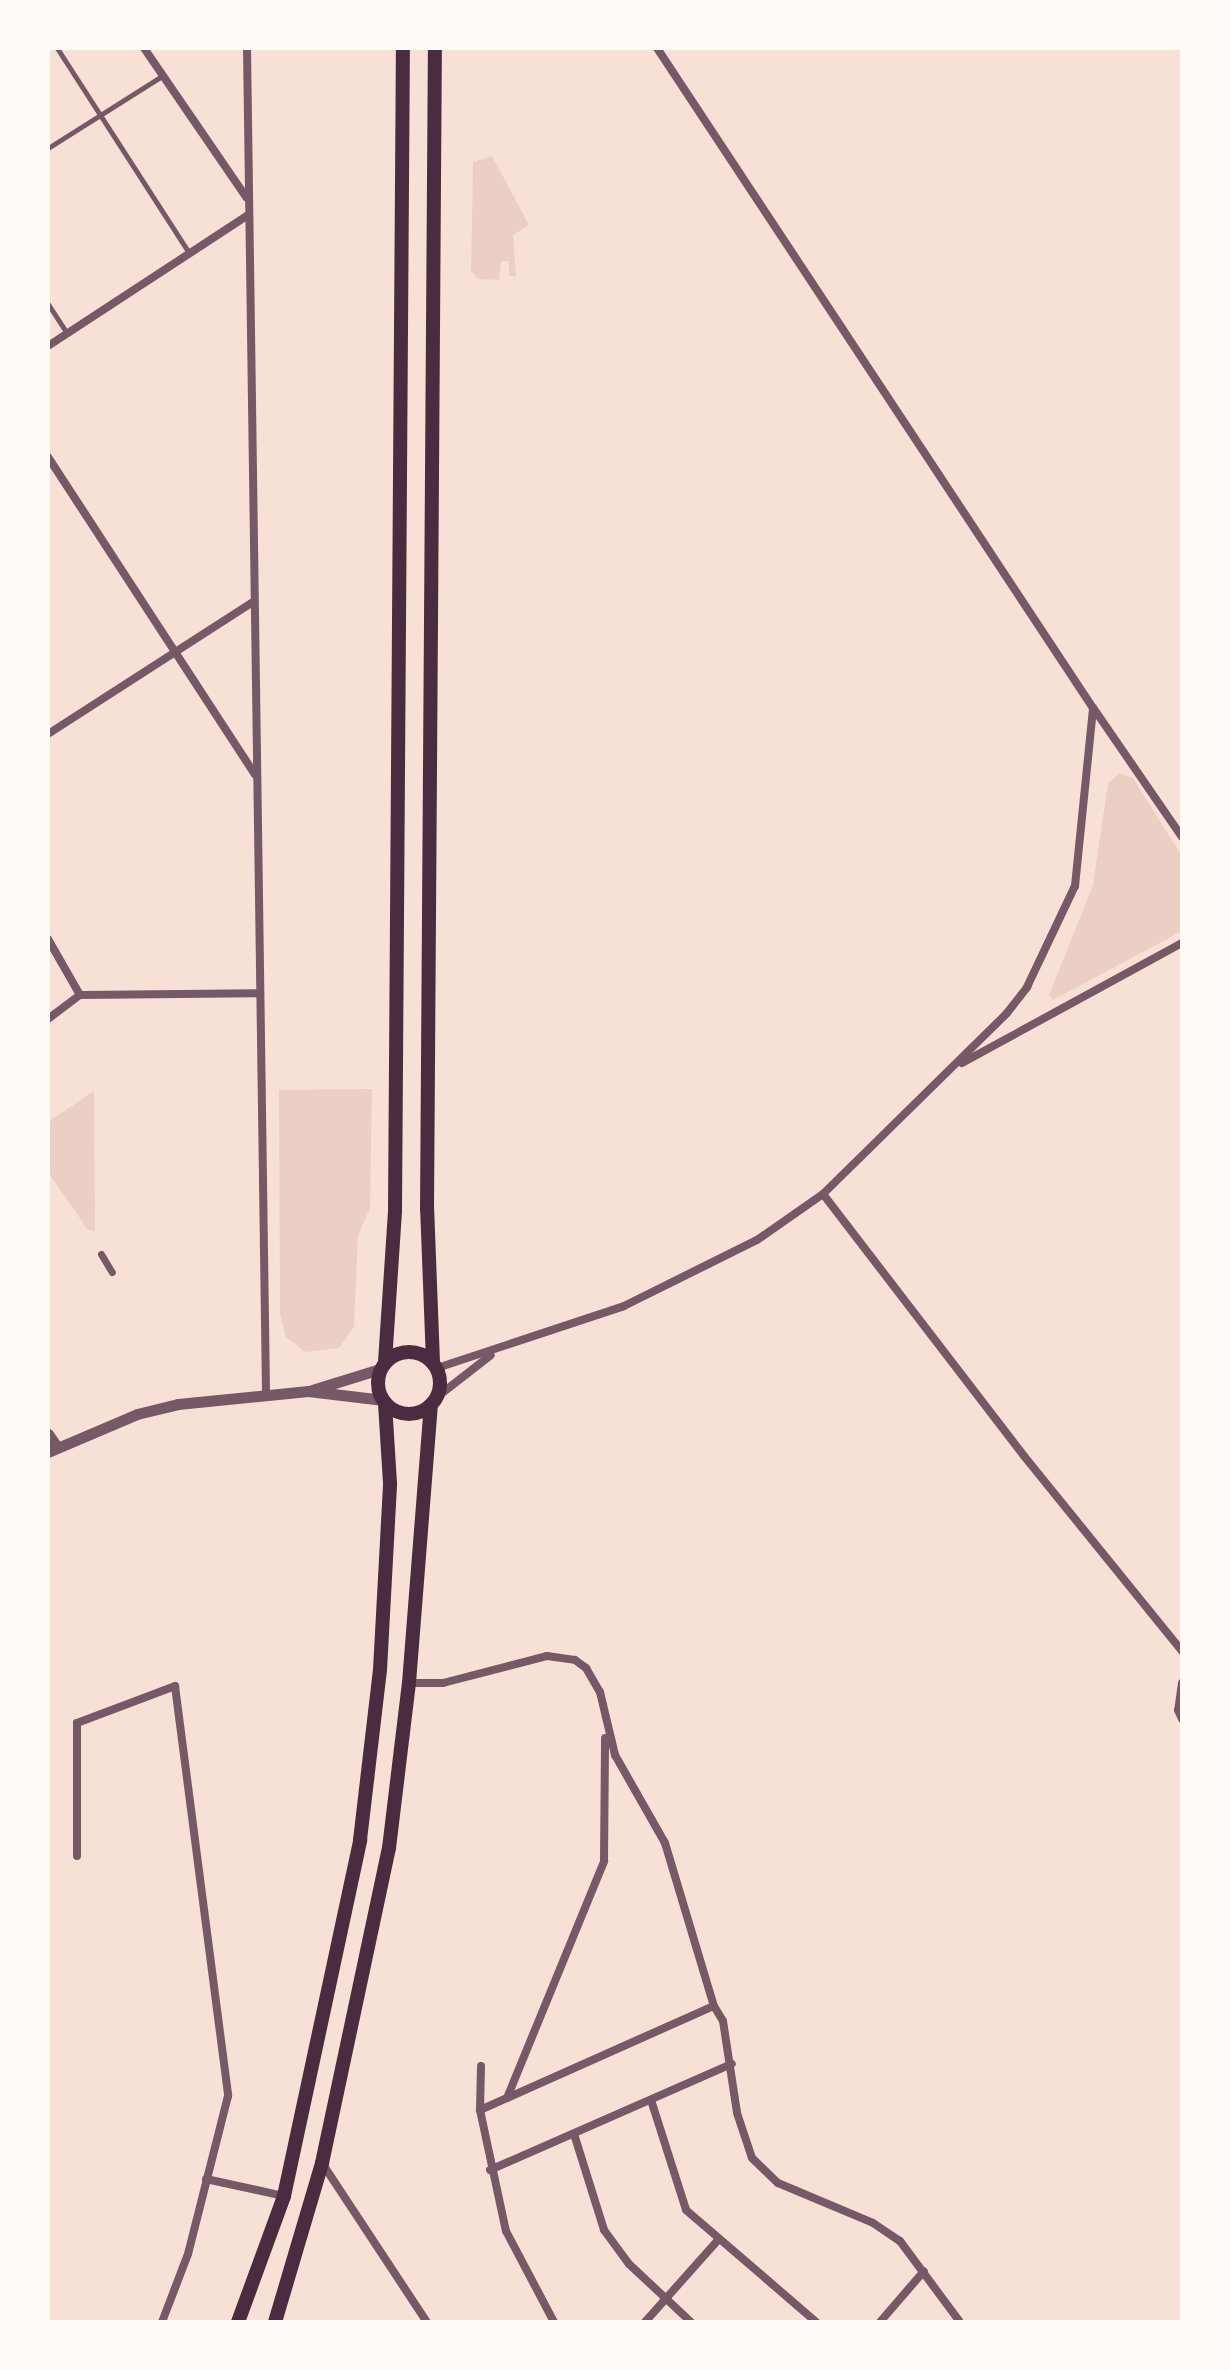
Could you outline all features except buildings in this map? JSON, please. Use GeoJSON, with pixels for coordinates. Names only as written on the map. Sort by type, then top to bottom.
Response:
{"type":"FeatureCollection","features":[{"type":"Feature","properties":{"kind":"main road"},"geometry":{"type":"LineString","coordinates":[[238,2322],[284,2196],[338,1961],[371,1763],[390,1483],[384,1402],[377,1385],[382,1366],[395,1211],[403,48]]}},
{"type":"Feature","properties":{"kind":"main road"},"geometry":{"type":"LineString","coordinates":[[275,2322],[322,2163],[389,1848],[409,1683],[434,1401],[427,1193],[435,48]]}},
{"type":"Feature","properties":{"kind":"main road"},"geometry":{"type":"LineString","coordinates":[[382,1366],[403,1352],[435,1365]]}},
{"type":"Feature","properties":{"kind":"main road"},"geometry":{"type":"LineString","coordinates":[[384,1402],[403,1414],[434,1401]]}},
{"type":"Feature","properties":{"kind":"street"},"geometry":{"type":"LineString","coordinates":[[144,48],[247,198]]}},
{"type":"Feature","properties":{"kind":"street"},"geometry":{"type":"LineString","coordinates":[[247,48],[266,1395]]}},
{"type":"Feature","properties":{"kind":"street"},"geometry":{"type":"LineString","coordinates":[[657,48],[1093,708],[1182,837]]}},
{"type":"Feature","properties":{"kind":"street"},"geometry":{"type":"LineString","coordinates":[[48,346],[247,216]]}},
{"type":"Feature","properties":{"kind":"street"},"geometry":{"type":"LineString","coordinates":[[48,457],[255,774]]}},
{"type":"Feature","properties":{"kind":"street"},"geometry":{"type":"LineString","coordinates":[[48,734],[172,651],[254,601]]}},
{"type":"Feature","properties":{"kind":"street"},"geometry":{"type":"LineString","coordinates":[[435,1365],[495,1352],[624,1306],[700,1272],[823,1194],[955,1067],[1027,987],[1066,914],[1083,831],[1093,708]]}},
{"type":"Feature","properties":{"kind":"street"},"geometry":{"type":"LineString","coordinates":[[48,939],[80,995]]}},
{"type":"Feature","properties":{"kind":"street"},"geometry":{"type":"LineString","coordinates":[[955,1067],[1182,943]]}},
{"type":"Feature","properties":{"kind":"street"},"geometry":{"type":"LineString","coordinates":[[48,1019],[80,995],[258,993]]}},
{"type":"Feature","properties":{"kind":"street"},"geometry":{"type":"LineString","coordinates":[[823,1194],[1024,1456],[1182,1651]]}},
{"type":"Feature","properties":{"kind":"street"},"geometry":{"type":"LineString","coordinates":[[101,1254],[112,1272]]}},
{"type":"Feature","properties":{"kind":"street"},"geometry":{"type":"LineString","coordinates":[[434,1401],[495,1352]]}},
{"type":"Feature","properties":{"kind":"street"},"geometry":{"type":"LineString","coordinates":[[48,1434],[53,1450],[137,1414],[308,1391],[382,1366]]}},
{"type":"Feature","properties":{"kind":"street"},"geometry":{"type":"LineString","coordinates":[[308,1391],[384,1402]]}},
{"type":"Feature","properties":{"kind":"street"},"geometry":{"type":"LineString","coordinates":[[409,1683],[443,1683],[561,1656],[575,1660],[595,1679],[605,1729],[604,1861],[507,2098]]}},
{"type":"Feature","properties":{"kind":"street"},"geometry":{"type":"LineString","coordinates":[[1182,1683],[1178,1710],[1182,1719]]}},
{"type":"Feature","properties":{"kind":"street"},"geometry":{"type":"LineString","coordinates":[[77,1856],[77,1723],[175,1686],[228,2096],[188,2254],[162,2322]]}},
{"type":"Feature","properties":{"kind":"street"},"geometry":{"type":"LineString","coordinates":[[605,1729],[665,1843],[714,2006],[723,2021],[743,2138],[762,2173],[873,2223],[900,2241],[960,2322]]}},
{"type":"Feature","properties":{"kind":"street"},"geometry":{"type":"LineString","coordinates":[[480,2110],[714,2006]]}},
{"type":"Feature","properties":{"kind":"street"},"geometry":{"type":"LineString","coordinates":[[490,2170],[732,2064]]}},
{"type":"Feature","properties":{"kind":"street"},"geometry":{"type":"LineString","coordinates":[[481,2066],[480,2110],[490,2170],[506,2231],[554,2322]]}},
{"type":"Feature","properties":{"kind":"street"},"geometry":{"type":"LineString","coordinates":[[651,2100],[686,2210],[816,2322]]}},
{"type":"Feature","properties":{"kind":"street"},"geometry":{"type":"LineString","coordinates":[[574,2134],[604,2230],[665,2300],[691,2322]]}},
{"type":"Feature","properties":{"kind":"street"},"geometry":{"type":"LineString","coordinates":[[322,2163],[427,2322]]}},
{"type":"Feature","properties":{"kind":"street"},"geometry":{"type":"LineString","coordinates":[[206,2179],[284,2196]]}},
{"type":"Feature","properties":{"kind":"street"},"geometry":{"type":"LineString","coordinates":[[645,2322],[719,2239]]}},
{"type":"Feature","properties":{"kind":"street"},"geometry":{"type":"LineString","coordinates":[[880,2322],[924,2271]]}},
{"type":"Feature","properties":{"kind":"lane"},"geometry":{"type":"LineString","coordinates":[[57,48],[189,253]]}},
{"type":"Feature","properties":{"kind":"lane"},"geometry":{"type":"LineString","coordinates":[[48,148],[162,76]]}},
{"type":"Feature","properties":{"kind":"lane"},"geometry":{"type":"LineString","coordinates":[[48,304],[67,333]]}},
{"type":"Feature","properties":{"kind":"shaded area"},"geometry":{"type":"Polygon","coordinates":[[[492,156],[529,225],[513,235],[516,276],[509,276],[509,261],[501,261],[499,280],[478,279],[471,271],[473,162],[492,156]]]}},
{"type":"Feature","properties":{"kind":"shaded area"},"geometry":{"type":"Polygon","coordinates":[[[1120,773],[1133,778],[1182,856],[1182,931],[1053,1000],[1049,995],[1093,885],[1108,783],[1120,773]]]}},
{"type":"Feature","properties":{"kind":"shaded area"},"geometry":{"type":"Polygon","coordinates":[[[372,1089],[370,1208],[358,1236],[354,1327],[339,1348],[305,1352],[286,1337],[280,1315],[279,1090],[372,1089]]]}},
{"type":"Feature","properties":{"kind":"shaded area"},"geometry":{"type":"Polygon","coordinates":[[[94,1091],[95,1231],[88,1230],[48,1172],[48,1122],[94,1091]]]}}]}
